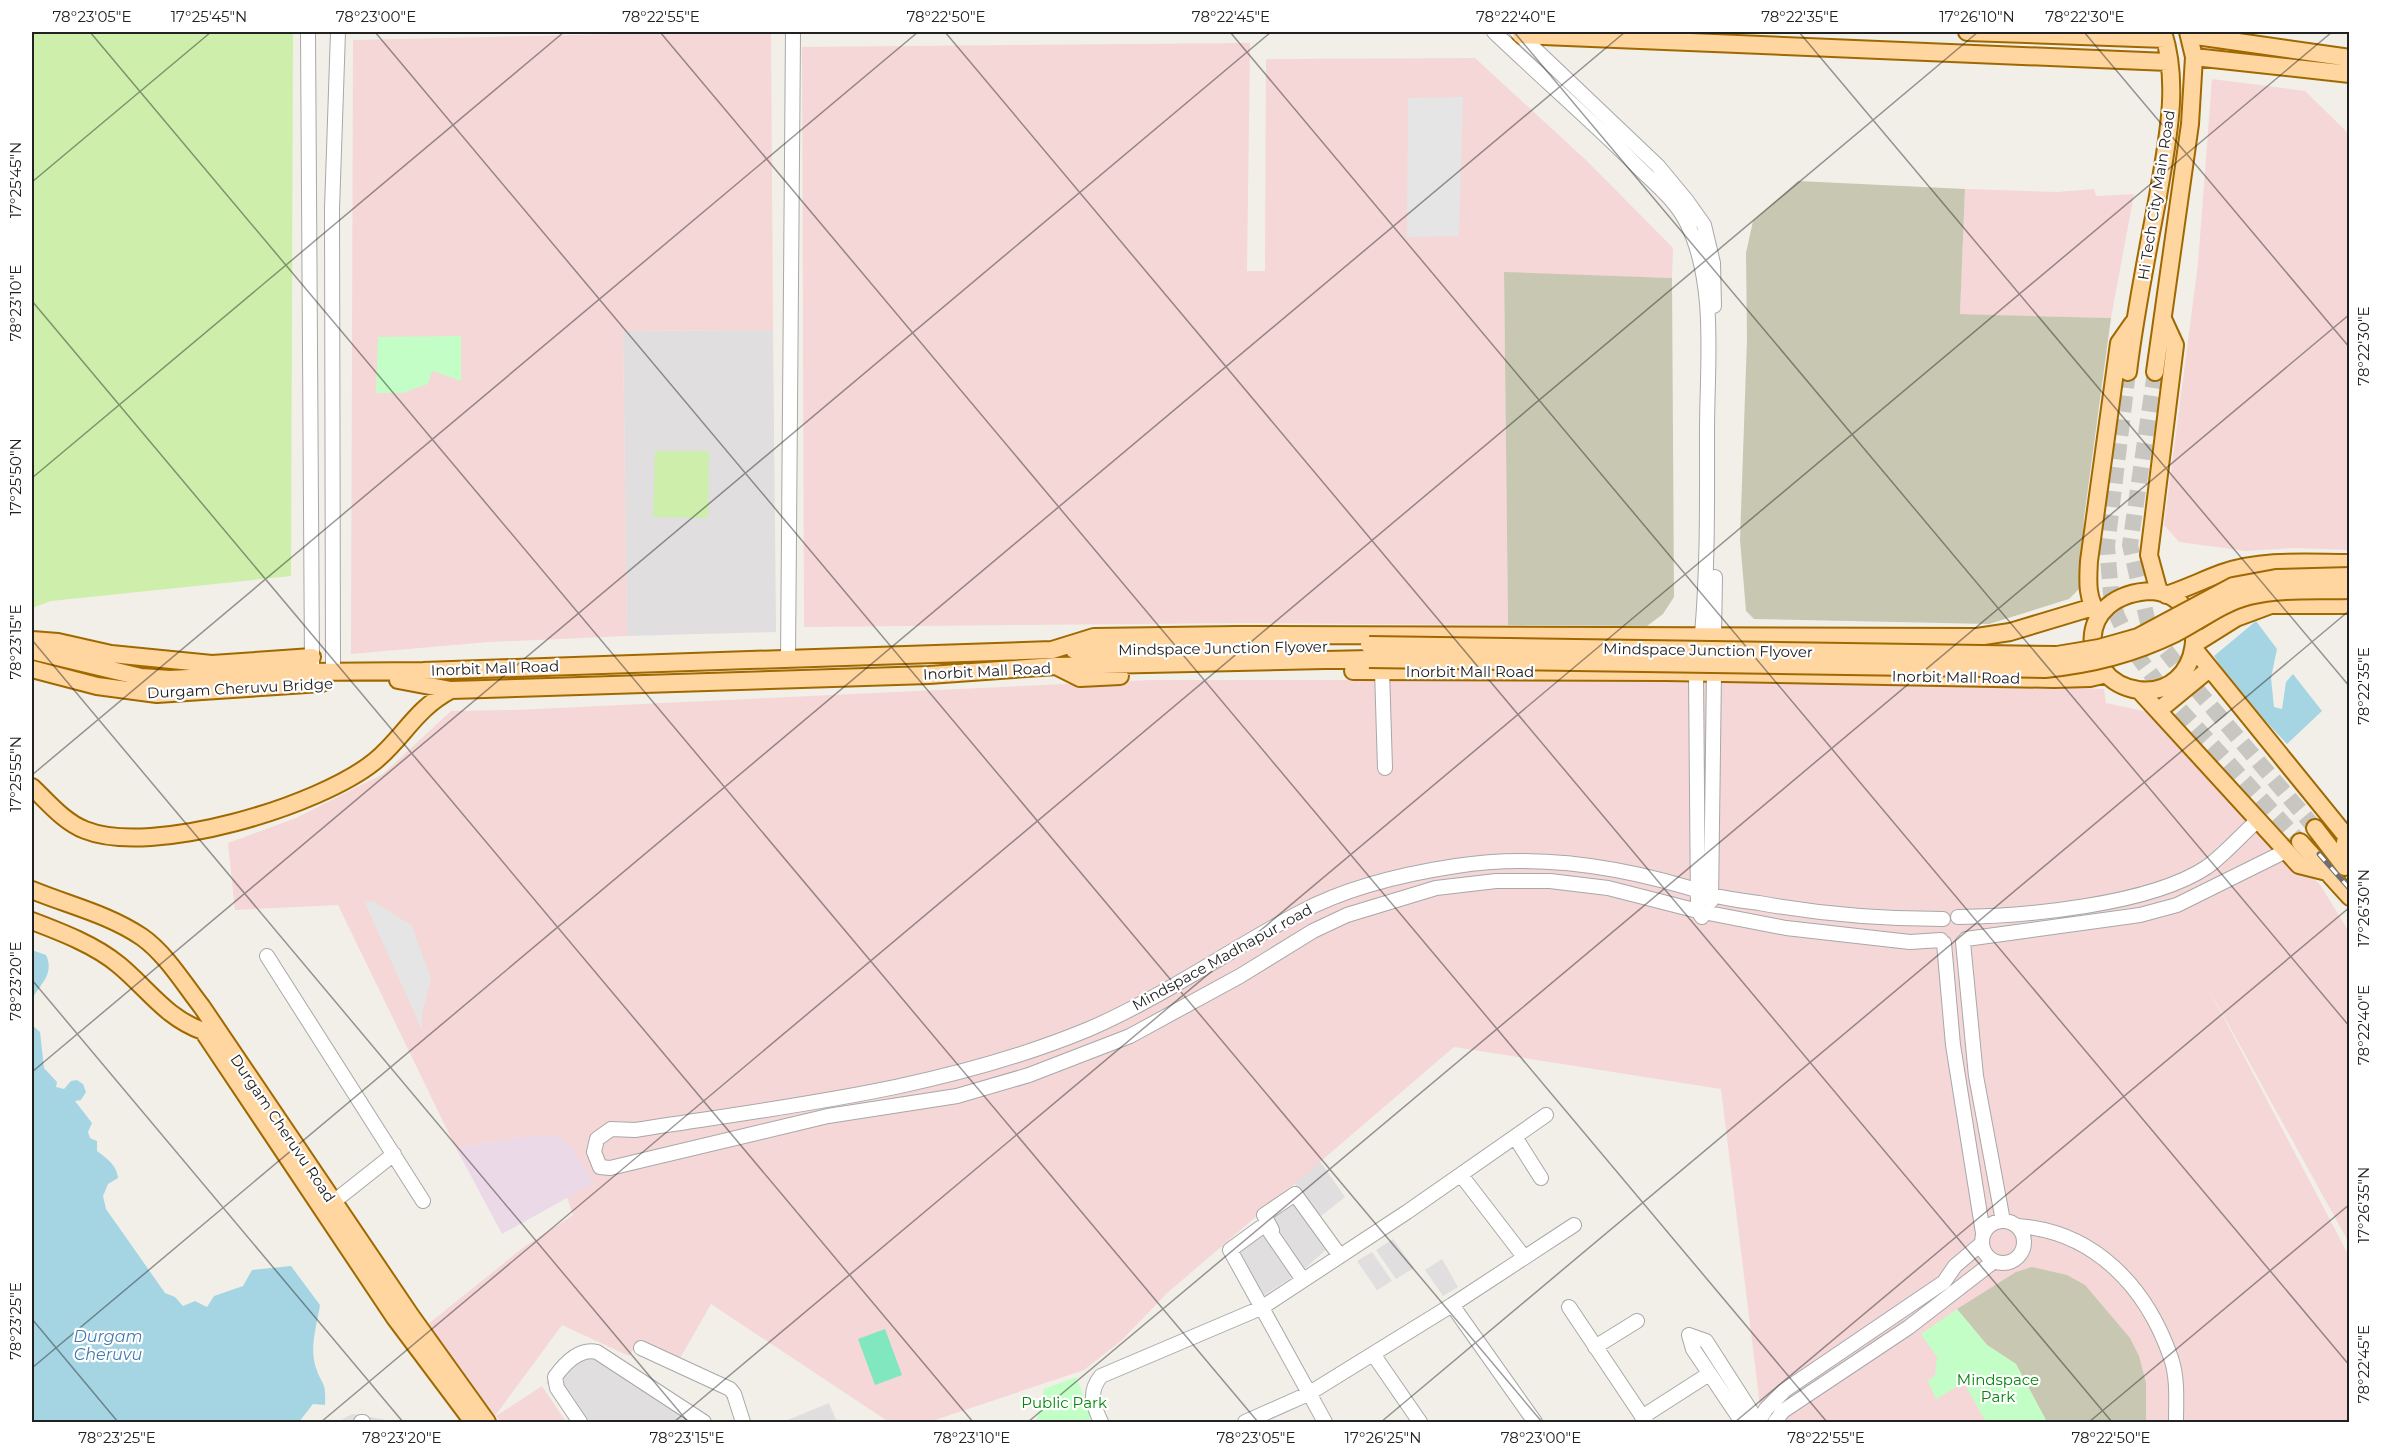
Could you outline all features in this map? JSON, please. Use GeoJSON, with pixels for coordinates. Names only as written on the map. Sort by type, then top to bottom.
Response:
{"type":"FeatureCollection","features":[{"type":"Feature","properties":{"kind":"main road"},"geometry":{"type":"LineString","coordinates":[[1967,32],[2164,35]]}},
{"type":"Feature","properties":{"kind":"main road"},"geometry":{"type":"LineString","coordinates":[[1519,33],[1638,35],[2168,62]]}},
{"type":"Feature","properties":{"kind":"main road"},"geometry":{"type":"LineString","coordinates":[[2188,33],[2349,57]]}},
{"type":"Feature","properties":{"kind":"main road","name":"Hi Tech City Main Road"},"geometry":{"type":"LineString","coordinates":[[2155,372],[2190,124],[2194,57],[2188,33]]}},
{"type":"Feature","properties":{"kind":"main road","name":"Hi Tech City Main Road"},"geometry":{"type":"LineString","coordinates":[[2128,372],[2134,322],[2171,121],[2164,35]]}},
{"type":"Feature","properties":{"kind":"main road"},"geometry":{"type":"LineString","coordinates":[[2257,45],[2257,64]]}},
{"type":"Feature","properties":{"kind":"main road"},"geometry":{"type":"LineString","coordinates":[[2194,57],[2349,74]]}},
{"type":"Feature","properties":{"kind":"main road"},"geometry":{"type":"LineString","coordinates":[[2164,321],[2175,345],[2149,555],[2163,594],[2186,612],[2195,634],[2196,646],[2209,669],[2348,835],[2346,868]]}},
{"type":"Feature","properties":{"kind":"main road"},"geometry":{"type":"LineString","coordinates":[[2134,322],[2119,343],[2103,450],[2092,552],[2098,560],[2100,596],[2092,638],[2095,653],[2107,674],[2116,682],[2139,690],[2151,690],[2174,681],[2183,672],[2196,646],[2236,618],[2271,604],[2349,604]]}},
{"type":"Feature","properties":{"kind":"main road"},"geometry":{"type":"LineString","coordinates":[[2099,609],[2122,596],[2137,592],[2163,594],[2222,573],[2258,565],[2305,561],[2349,563]]}},
{"type":"Feature","properties":{"kind":"main road","name":"Mindspace Junction Flyover"},"geometry":{"type":"LineString","coordinates":[[1054,658],[2057,655],[2099,648],[2138,637],[2233,586],[2250,581],[2349,576]]}},
{"type":"Feature","properties":{"kind":"main road","name":"Mindspace Junction Flyover"},"geometry":{"type":"LineString","coordinates":[[1374,658],[2045,669],[2079,665],[2128,654],[2178,632],[2219,607],[2250,596],[2266,592],[2349,590]]}},
{"type":"Feature","properties":{"kind":"main road","name":"Inorbit Mall Road"},"geometry":{"type":"LineString","coordinates":[[32,787],[61,814],[83,829],[102,835],[164,835],[258,817],[301,800],[375,761],[425,706],[451,690],[929,675],[1054,658],[1094,637],[1472,637],[1708,634],[1977,637],[2010,633],[2099,609]]}},
{"type":"Feature","properties":{"kind":"main road"},"geometry":{"type":"LineString","coordinates":[[1471,671],[1472,637]]}},
{"type":"Feature","properties":{"kind":"main road"},"geometry":{"type":"LineString","coordinates":[[1879,676],[1881,637]]}},
{"type":"Feature","properties":{"kind":"main road"},"geometry":{"type":"LineString","coordinates":[[32,639],[58,642],[111,654],[212,664],[312,664]]}},
{"type":"Feature","properties":{"kind":"main road","name":"Durgam Cheruvu Bridge"},"geometry":{"type":"LineString","coordinates":[[32,651],[141,677],[170,679],[312,664],[333,671],[367,671]]}},
{"type":"Feature","properties":{"kind":"main road","name":"Inorbit Mall Road"},"geometry":{"type":"LineString","coordinates":[[367,671],[788,659],[1054,658]]}},
{"type":"Feature","properties":{"kind":"main road","name":"Inorbit Mall Road"},"geometry":{"type":"LineString","coordinates":[[1374,658],[1471,671],[1714,672],[2054,679],[2090,678],[2107,674]]}},
{"type":"Feature","properties":{"kind":"main road","name":"Durgam Cheruvu Bridge"},"geometry":{"type":"LineString","coordinates":[[32,669],[97,686],[157,694],[305,683],[397,680],[451,690]]}},
{"type":"Feature","properties":{"kind":"main road"},"geometry":{"type":"LineString","coordinates":[[2158,711],[2209,669]]}},
{"type":"Feature","properties":{"kind":"main road"},"geometry":{"type":"LineString","coordinates":[[2139,690],[2258,820],[2293,846],[2299,866],[2327,872],[2349,897]]}},
{"type":"Feature","properties":{"kind":"main road"},"geometry":{"type":"LineString","coordinates":[[2315,828],[2346,868]]}},
{"type":"Feature","properties":{"kind":"main road","name":"Durgam Cheruvu Road"},"geometry":{"type":"LineString","coordinates":[[32,890],[104,916],[144,939],[155,950],[202,1007],[328,1206],[395,1318],[472,1422]]}},
{"type":"Feature","properties":{"kind":"main road","name":"Durgam Cheruvu Road"},"geometry":{"type":"LineString","coordinates":[[32,921],[99,950],[119,965],[167,1013],[185,1024],[203,1030],[328,1206],[487,1422]]}},
{"type":"Feature","properties":{"kind":"street"},"geometry":{"type":"LineString","coordinates":[[308,32],[312,664]]}},
{"type":"Feature","properties":{"kind":"street"},"geometry":{"type":"LineString","coordinates":[[333,671],[332,209],[338,32]]}},
{"type":"Feature","properties":{"kind":"street"},"geometry":{"type":"LineString","coordinates":[[788,659],[793,32]]}},
{"type":"Feature","properties":{"kind":"street"},"geometry":{"type":"LineString","coordinates":[[1494,32],[1627,147]]}},
{"type":"Feature","properties":{"kind":"street"},"geometry":{"type":"LineString","coordinates":[[1519,33],[1627,147],[1687,222],[1703,280],[1711,548],[1708,634]]}},
{"type":"Feature","properties":{"kind":"street"},"geometry":{"type":"LineString","coordinates":[[1374,658],[1385,768]]}},
{"type":"Feature","properties":{"kind":"street"},"geometry":{"type":"LineString","coordinates":[[1696,672],[1706,892]]}},
{"type":"Feature","properties":{"kind":"street"},"geometry":{"type":"LineString","coordinates":[[1704,912],[1714,672]]}},
{"type":"Feature","properties":{"kind":"street","name":"Mindspace Madhapur road"},"geometry":{"type":"LineString","coordinates":[[1943,942],[1910,942],[1785,928],[1704,912],[1608,888],[1550,881],[1496,881],[1436,888],[1347,915],[1313,931],[1240,976],[1130,1036],[1078,1057],[957,1096],[828,1116],[610,1168],[600,1167],[594,1152],[597,1139],[611,1129],[635,1130],[827,1099],[973,1069],[1091,1028],[1191,976],[1302,911],[1387,879],[1460,865],[1551,861],[1636,873],[1706,892],[1788,909],[1886,918],[2005,916],[2149,893],[2183,880],[2217,857],[2258,820]]}},
{"type":"Feature","properties":{"kind":"street"},"geometry":{"type":"LineString","coordinates":[[1943,942],[1949,946],[1958,945],[1964,941],[2133,917],[2177,905],[2293,846]]}},
{"type":"Feature","properties":{"kind":"street"},"geometry":{"type":"LineString","coordinates":[[2217,857],[2233,876]]}},
{"type":"Feature","properties":{"kind":"street"},"geometry":{"type":"LineString","coordinates":[[2183,880],[2195,896]]}},
{"type":"Feature","properties":{"kind":"street","name":"Mindspace Madhapur road"},"geometry":{"type":"LineString","coordinates":[[1302,911],[1313,931]]}},
{"type":"Feature","properties":{"kind":"street"},"geometry":{"type":"LineString","coordinates":[[2003,1221],[1975,1068],[1964,941],[1967,926],[1950,918],[1938,929],[1943,942],[1953,1045],[1984,1254],[1993,1262],[2010,1263],[2023,1252],[2023,1233],[2017,1226]]}},
{"type":"Feature","properties":{"kind":"street"},"geometry":{"type":"LineString","coordinates":[[267,956],[423,1201]]}},
{"type":"Feature","properties":{"kind":"street"},"geometry":{"type":"LineString","coordinates":[[827,1099],[828,1116]]}},
{"type":"Feature","properties":{"kind":"street"},"geometry":{"type":"LineString","coordinates":[[1101,1422],[1092,1394],[1094,1384],[1101,1376],[1261,1308],[1461,1175],[1546,1115]]}},
{"type":"Feature","properties":{"kind":"street"},"geometry":{"type":"LineString","coordinates":[[1515,1137],[1541,1178]]}},
{"type":"Feature","properties":{"kind":"street"},"geometry":{"type":"LineString","coordinates":[[328,1206],[394,1154]]}},
{"type":"Feature","properties":{"kind":"street"},"geometry":{"type":"LineString","coordinates":[[1461,1175],[1524,1257]]}},
{"type":"Feature","properties":{"kind":"street"},"geometry":{"type":"LineString","coordinates":[[1305,1279],[1263,1218],[1292,1194],[1295,1194],[1340,1256]]}},
{"type":"Feature","properties":{"kind":"street"},"geometry":{"type":"LineString","coordinates":[[1742,1422],[1693,1349],[1689,1335],[1706,1341],[1758,1422],[1777,1398],[1805,1375],[1944,1282],[1992,1224],[2003,1221],[2017,1226],[2046,1230],[2083,1243],[2112,1265],[2134,1288],[2153,1317],[2172,1360],[2176,1422]]}},
{"type":"Feature","properties":{"kind":"street"},"geometry":{"type":"LineString","coordinates":[[1245,1422],[1308,1394],[1452,1305],[1574,1225]]}},
{"type":"Feature","properties":{"kind":"street"},"geometry":{"type":"LineString","coordinates":[[1305,1279],[1266,1226],[1234,1244],[1230,1250],[1230,1255],[1325,1422]]}},
{"type":"Feature","properties":{"kind":"street"},"geometry":{"type":"LineString","coordinates":[[1779,1417],[1909,1327],[1993,1262]]}},
{"type":"Feature","properties":{"kind":"street"},"geometry":{"type":"LineString","coordinates":[[1452,1305],[1535,1422]]}},
{"type":"Feature","properties":{"kind":"street"},"geometry":{"type":"LineString","coordinates":[[1569,1307],[1644,1419],[1709,1374]]}},
{"type":"Feature","properties":{"kind":"street"},"geometry":{"type":"LineString","coordinates":[[1595,1347],[1637,1321]]}},
{"type":"Feature","properties":{"kind":"street"},"geometry":{"type":"LineString","coordinates":[[641,1348],[730,1389],[734,1394],[743,1422]]}},
{"type":"Feature","properties":{"kind":"street"},"geometry":{"type":"LineString","coordinates":[[580,1422],[557,1388],[555,1377],[585,1350],[597,1352],[704,1422]]}},
{"type":"Feature","properties":{"kind":"street"},"geometry":{"type":"LineString","coordinates":[[1374,1354],[1420,1422]]}},
{"type":"Feature","properties":{"kind":"shaded area"},"geometry":{"type":"Polygon","coordinates":[[[771,32],[773,330],[623,331],[627,636],[488,642],[351,654],[353,40],[771,32]]]}},
{"type":"Feature","properties":{"kind":"shaded area"},"geometry":{"type":"Polygon","coordinates":[[[1250,43],[1247,271],[1265,271],[1266,59],[1475,58],[1587,161],[1673,248],[1672,278],[1504,273],[1508,625],[1247,623],[804,627],[802,47],[1250,43]]]}},
{"type":"Feature","properties":{"kind":"shaded area"},"geometry":{"type":"Polygon","coordinates":[[[2212,79],[2305,91],[2349,134],[2349,550],[2296,548],[2246,551],[2179,542],[2164,525],[2198,264],[2212,79]]]}},
{"type":"Feature","properties":{"kind":"shaded area"},"geometry":{"type":"Polygon","coordinates":[[[1463,97],[1459,236],[1407,237],[1408,98],[1463,97]]]}},
{"type":"Feature","properties":{"kind":"shaded area"},"geometry":{"type":"Polygon","coordinates":[[[1798,181],[1965,189],[1960,314],[2111,318],[2084,518],[2081,587],[2069,599],[1989,624],[1754,619],[1746,611],[1740,540],[1747,339],[1746,253],[1753,221],[1798,181]]]}},
{"type":"Feature","properties":{"kind":"shaded area"},"geometry":{"type":"Polygon","coordinates":[[[1965,189],[2057,192],[2094,189],[2096,196],[2134,194],[2111,318],[1960,314],[1965,189]]]}},
{"type":"Feature","properties":{"kind":"shaded area"},"geometry":{"type":"Polygon","coordinates":[[[1504,272],[1672,278],[1674,597],[1663,614],[1647,626],[1508,625],[1504,272]]]}},
{"type":"Feature","properties":{"kind":"shaded area"},"geometry":{"type":"Polygon","coordinates":[[[773,330],[776,632],[627,636],[623,331],[773,330]]]}},
{"type":"Feature","properties":{"kind":"shaded area"},"geometry":{"type":"Polygon","coordinates":[[[1151,680],[1908,680],[2104,689],[2106,703],[2148,712],[2240,795],[2321,886],[2349,932],[2349,1243],[2205,982],[2349,1256],[2349,1422],[1762,1422],[1721,1089],[1454,1047],[1166,1294],[1122,1340],[1084,1370],[929,1422],[889,1422],[711,1304],[679,1360],[640,1340],[629,1356],[562,1325],[495,1416],[427,1325],[524,1247],[573,1215],[547,1137],[522,1137],[456,1148],[338,905],[235,910],[228,843],[296,818],[383,774],[451,711],[515,710],[1151,680]]]}},
{"type":"Feature","properties":{"kind":"shaded area"},"geometry":{"type":"Polygon","coordinates":[[[374,901],[412,926],[431,979],[422,1014],[422,1030],[365,903],[374,901]]]}},
{"type":"Feature","properties":{"kind":"shaded area"},"geometry":{"type":"Polygon","coordinates":[[[556,1136],[572,1147],[594,1183],[502,1234],[456,1148],[522,1137],[556,1136]]]}},
{"type":"Feature","properties":{"kind":"shaded area"},"geometry":{"type":"Polygon","coordinates":[[[1319,1160],[1345,1197],[1321,1216],[1292,1181],[1319,1160]]]}},
{"type":"Feature","properties":{"kind":"shaded area"},"geometry":{"type":"Polygon","coordinates":[[[1289,1194],[1329,1247],[1302,1271],[1261,1214],[1289,1194]]]}},
{"type":"Feature","properties":{"kind":"shaded area"},"geometry":{"type":"Polygon","coordinates":[[[1261,1224],[1297,1274],[1258,1299],[1230,1243],[1261,1224]]]}},
{"type":"Feature","properties":{"kind":"shaded area"},"geometry":{"type":"Polygon","coordinates":[[[1393,1239],[1414,1268],[1396,1279],[1376,1250],[1393,1239]]]}},
{"type":"Feature","properties":{"kind":"shaded area"},"geometry":{"type":"Polygon","coordinates":[[[1372,1252],[1392,1281],[1377,1290],[1357,1261],[1372,1252]]]}},
{"type":"Feature","properties":{"kind":"shaded area"},"geometry":{"type":"Polygon","coordinates":[[[1442,1259],[1458,1287],[1443,1296],[1425,1270],[1442,1259]]]}},
{"type":"Feature","properties":{"kind":"shaded area"},"geometry":{"type":"Polygon","coordinates":[[[2032,1267],[2067,1275],[2085,1285],[2130,1338],[2139,1356],[2146,1383],[2146,1422],[2047,1422],[2016,1364],[1987,1345],[1957,1309],[2016,1272],[2032,1267]]]}},
{"type":"Feature","properties":{"kind":"shaded area"},"geometry":{"type":"Polygon","coordinates":[[[589,1344],[694,1422],[571,1422],[546,1382],[589,1344]]]}},
{"type":"Feature","properties":{"kind":"shaded area"},"geometry":{"type":"Polygon","coordinates":[[[542,1386],[566,1422],[501,1422],[496,1416],[542,1386]]]}},
{"type":"Feature","properties":{"kind":"shaded area"},"geometry":{"type":"Polygon","coordinates":[[[829,1403],[837,1422],[783,1422],[829,1403]]]}},
{"type":"Feature","properties":{"kind":"shaded area"},"geometry":{"type":"Polygon","coordinates":[[[352,1414],[382,1419],[391,1422],[337,1422],[352,1414]]]}},
{"type":"Feature","properties":{"kind":"green space"},"geometry":{"type":"Polygon","coordinates":[[[32,32],[293,32],[291,576],[51,601],[32,608],[32,32]]]}},
{"type":"Feature","properties":{"kind":"green space"},"geometry":{"type":"Polygon","coordinates":[[[461,336],[461,381],[432,371],[428,384],[402,393],[376,393],[378,337],[461,336]]]}},
{"type":"Feature","properties":{"kind":"green space"},"geometry":{"type":"Polygon","coordinates":[[[655,451],[709,451],[708,518],[653,517],[655,451]]]}},
{"type":"Feature","properties":{"kind":"green space","name":"Mindspace Park"},"geometry":{"type":"Polygon","coordinates":[[[1957,1309],[1987,1345],[2016,1364],[2047,1422],[1986,1422],[1964,1383],[1936,1399],[1928,1381],[1935,1375],[1937,1357],[1921,1334],[1957,1309]]]}},
{"type":"Feature","properties":{"kind":"green space"},"geometry":{"type":"Polygon","coordinates":[[[885,1329],[902,1375],[875,1385],[858,1339],[885,1329]]]}},
{"type":"Feature","properties":{"kind":"green space","name":"Public Park"},"geometry":{"type":"Polygon","coordinates":[[[1076,1377],[1094,1422],[1036,1422],[1044,1389],[1076,1377]]]}},
{"type":"Feature","properties":{"kind":"water"},"geometry":{"type":"Polygon","coordinates":[[[2256,621],[2277,649],[2271,678],[2274,707],[2282,709],[2286,682],[2293,674],[2322,711],[2287,744],[2238,692],[2214,656],[2256,621]]]}},
{"type":"Feature","properties":{"kind":"water"},"geometry":{"type":"Polygon","coordinates":[[[32,950],[46,955],[49,968],[32,999],[32,950]]]}},
{"type":"Feature","properties":{"kind":"water","name":"Durgam Cheruvu"},"geometry":{"type":"Polygon","coordinates":[[[32,1025],[40,1032],[44,1068],[57,1082],[56,1087],[64,1089],[71,1081],[77,1080],[83,1084],[86,1092],[81,1100],[75,1101],[92,1123],[88,1132],[90,1138],[97,1141],[97,1151],[111,1163],[118,1178],[108,1184],[103,1196],[106,1209],[165,1293],[175,1297],[183,1306],[195,1301],[207,1307],[214,1296],[243,1286],[252,1270],[291,1266],[320,1305],[313,1353],[324,1388],[325,1405],[313,1404],[299,1422],[32,1422],[32,1025]]]}},
{"type":"Feature","properties":{"kind":"tunnel"},"geometry":{"type":"LineString","coordinates":[[2128,372],[2107,546],[2111,594],[2117,616],[2136,654],[2165,693],[2300,842]]}},
{"type":"Feature","properties":{"kind":"tunnel"},"geometry":{"type":"LineString","coordinates":[[2155,372],[2130,545],[2148,623],[2159,642],[2192,684],[2315,828]]}},
{"type":"Feature","properties":{"kind":"railway"},"geometry":{"type":"LineString","coordinates":[[2319,854],[2350,889]]}}]}
